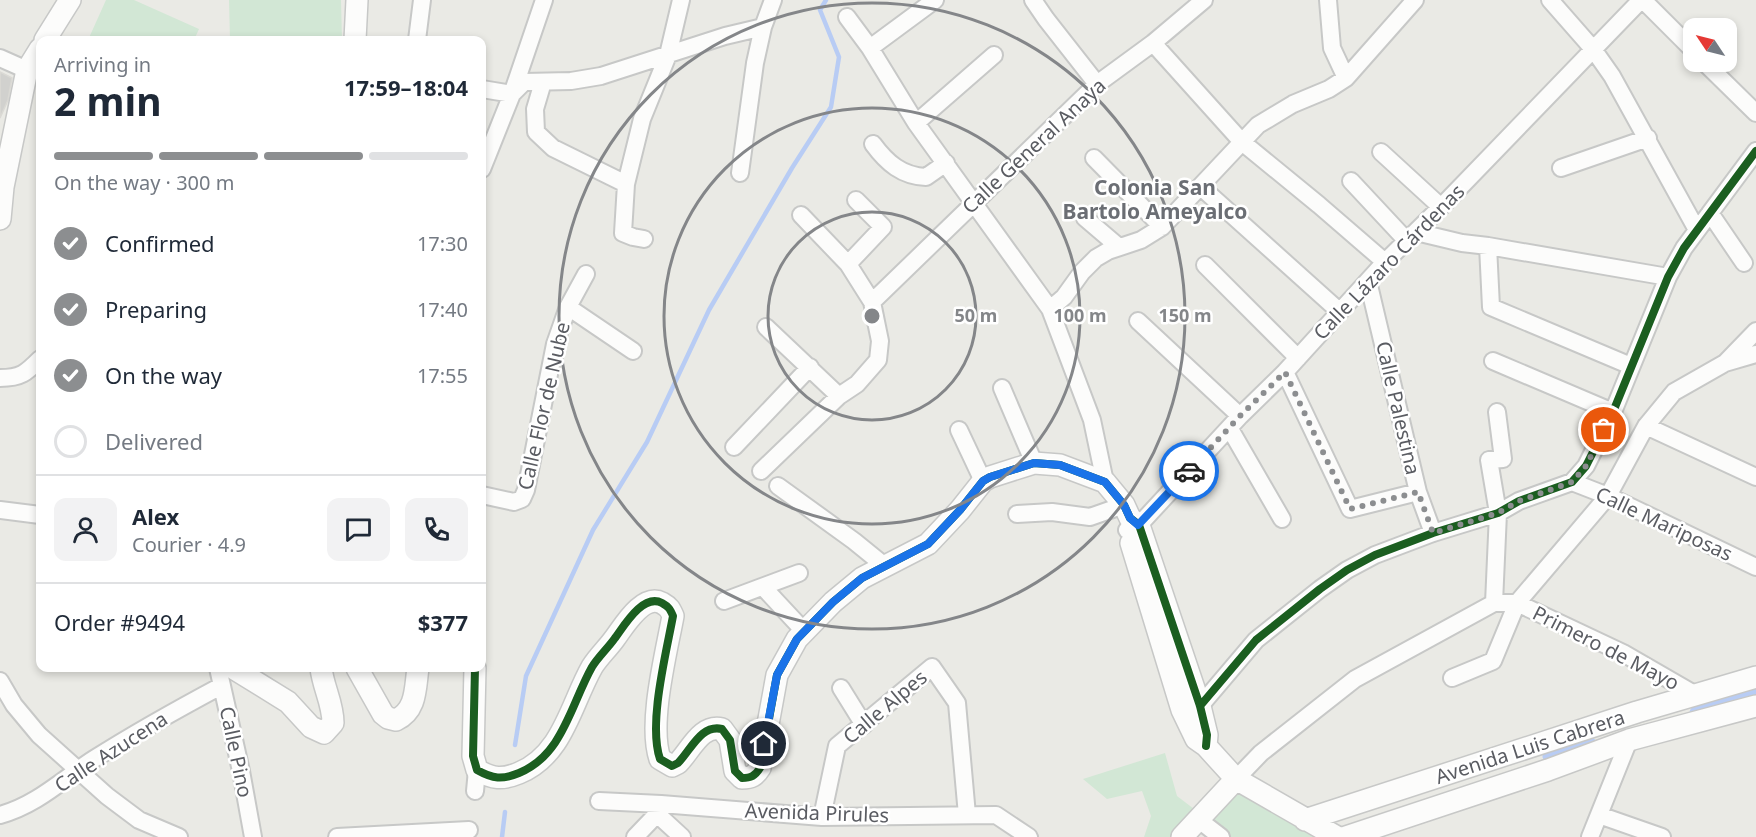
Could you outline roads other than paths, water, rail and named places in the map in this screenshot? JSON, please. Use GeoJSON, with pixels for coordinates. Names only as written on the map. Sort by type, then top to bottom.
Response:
{"type":"FeatureCollection","features":[{"type":"Feature","properties":{"kind":"street"},"geometry":{"type":"LineString","coordinates":[[48,36],[70,0]]}},
{"type":"Feature","properties":{"kind":"street"},"geometry":{"type":"LineString","coordinates":[[355,36],[357,0]]}},
{"type":"Feature","properties":{"kind":"street"},"geometry":{"type":"LineString","coordinates":[[418,36],[422,0]]}},
{"type":"Feature","properties":{"kind":"street"},"geometry":{"type":"LineString","coordinates":[[486,160],[512,94],[544,0]]}},
{"type":"Feature","properties":{"kind":"street"},"geometry":{"type":"LineString","coordinates":[[644,239],[623,233],[626,184],[642,119],[668,56],[681,0]]}},
{"type":"Feature","properties":{"kind":"street"},"geometry":{"type":"LineString","coordinates":[[740,173],[755,63],[772,0]]}},
{"type":"Feature","properties":{"kind":"street"},"geometry":{"type":"LineString","coordinates":[[870,48],[935,0]]}},
{"type":"Feature","properties":{"kind":"street"},"geometry":{"type":"LineString","coordinates":[[1033,0],[1097,84]]}},
{"type":"Feature","properties":{"kind":"street","name":"Calle General Anaya"},"geometry":{"type":"LineString","coordinates":[[872,302],[1097,84],[1153,43],[1204,0]]}},
{"type":"Feature","properties":{"kind":"street"},"geometry":{"type":"LineString","coordinates":[[1328,0],[1332,48],[1346,78]]}},
{"type":"Feature","properties":{"kind":"street"},"geometry":{"type":"LineString","coordinates":[[1050,309],[1064,297],[1082,272],[1096,258],[1108,250],[1141,240],[1162,227],[1258,125],[1293,104],[1329,89],[1346,78],[1415,0]]}},
{"type":"Feature","properties":{"kind":"street"},"geometry":{"type":"LineString","coordinates":[[1550,0],[1593,49],[1612,76],[1697,230]]}},
{"type":"Feature","properties":{"kind":"street"},"geometry":{"type":"LineString","coordinates":[[1642,0],[1683,40]]}},
{"type":"Feature","properties":{"kind":"street","name":"Calle Lázaro Cárdenas"},"geometry":{"type":"LineString","coordinates":[[1130,519],[1235,423],[1285,372],[1385,262],[1642,0]]}},
{"type":"Feature","properties":{"kind":"street"},"geometry":{"type":"LineString","coordinates":[[847,17],[870,48],[916,123],[1050,309],[1092,420],[1105,482],[1130,519],[1200,706],[1207,735],[1206,746]]}},
{"type":"Feature","properties":{"kind":"street"},"geometry":{"type":"LineString","coordinates":[[512,94],[524,82],[570,81],[601,76],[725,36],[763,27]]}},
{"type":"Feature","properties":{"kind":"street"},"geometry":{"type":"LineString","coordinates":[[1153,43],[1242,142],[1385,262]]}},
{"type":"Feature","properties":{"kind":"street"},"geometry":{"type":"LineString","coordinates":[[0,219],[2,186],[27,70],[36,55]]}},
{"type":"Feature","properties":{"kind":"street"},"geometry":{"type":"LineString","coordinates":[[916,123],[994,55]]}},
{"type":"Feature","properties":{"kind":"street"},"geometry":{"type":"LineString","coordinates":[[0,58],[27,70]]}},
{"type":"Feature","properties":{"kind":"street"},"geometry":{"type":"LineString","coordinates":[[1714,72],[1756,113]]}},
{"type":"Feature","properties":{"kind":"street"},"geometry":{"type":"LineString","coordinates":[[543,82],[535,109],[536,132],[553,147],[626,184]]}},
{"type":"Feature","properties":{"kind":"street"},"geometry":{"type":"LineString","coordinates":[[486,90],[512,94]]}},
{"type":"Feature","properties":{"kind":"street"},"geometry":{"type":"LineString","coordinates":[[1561,168],[1647,138]]}},
{"type":"Feature","properties":{"kind":"street"},"geometry":{"type":"LineString","coordinates":[[873,144],[884,158],[901,172],[914,177],[926,177],[946,163]]}},
{"type":"Feature","properties":{"kind":"street"},"geometry":{"type":"LineString","coordinates":[[1200,706],[1256,640],[1347,570],[1375,555],[1433,533],[1498,513],[1519,501],[1572,482],[1586,466],[1613,412],[1668,277],[1684,248],[1756,151]]}},
{"type":"Feature","properties":{"kind":"street"},"geometry":{"type":"LineString","coordinates":[[1382,152],[1441,207]]}},
{"type":"Feature","properties":{"kind":"street"},"geometry":{"type":"LineString","coordinates":[[1094,158],[1162,227]]}},
{"type":"Feature","properties":{"kind":"street"},"geometry":{"type":"LineString","coordinates":[[1351,181],[1411,236],[1488,246],[1668,277]]}},
{"type":"Feature","properties":{"kind":"street"},"geometry":{"type":"LineString","coordinates":[[1201,187],[1340,311]]}},
{"type":"Feature","properties":{"kind":"street"},"geometry":{"type":"LineString","coordinates":[[848,264],[883,227],[856,200]]}},
{"type":"Feature","properties":{"kind":"street"},"geometry":{"type":"LineString","coordinates":[[1710,213],[1744,263]]}},
{"type":"Feature","properties":{"kind":"street"},"geometry":{"type":"LineString","coordinates":[[761,471],[839,396],[867,375],[878,360],[880,341],[872,302],[848,264],[801,215]]}},
{"type":"Feature","properties":{"kind":"street"},"geometry":{"type":"LineString","coordinates":[[1085,218],[1119,248]]}},
{"type":"Feature","properties":{"kind":"street"},"geometry":{"type":"LineString","coordinates":[[1488,246],[1491,307],[1631,366]]}},
{"type":"Feature","properties":{"kind":"street"},"geometry":{"type":"LineString","coordinates":[[1205,264],[1298,358]]}},
{"type":"Feature","properties":{"kind":"street","name":"Calle Flor de Nube"},"geometry":{"type":"LineString","coordinates":[[486,496],[514,502],[522,499],[526,490],[555,344],[568,307],[586,274]]}},
{"type":"Feature","properties":{"kind":"street","name":"Calle Palestina"},"geometry":{"type":"LineString","coordinates":[[1368,280],[1418,492],[1433,533]]}},
{"type":"Feature","properties":{"kind":"street"},"geometry":{"type":"LineString","coordinates":[[568,307],[633,351]]}},
{"type":"Feature","properties":{"kind":"street"},"geometry":{"type":"LineString","coordinates":[[1138,321],[1235,423],[1282,519]]}},
{"type":"Feature","properties":{"kind":"street"},"geometry":{"type":"LineString","coordinates":[[765,327],[839,396]]}},
{"type":"Feature","properties":{"kind":"street"},"geometry":{"type":"LineString","coordinates":[[1725,363],[1756,331]]}},
{"type":"Feature","properties":{"kind":"street"},"geometry":{"type":"LineString","coordinates":[[1452,678],[1493,661],[1517,603],[1608,496],[1646,426],[1674,392],[1725,363],[1756,354]]}},
{"type":"Feature","properties":{"kind":"street"},"geometry":{"type":"LineString","coordinates":[[1493,361],[1613,412]]}},
{"type":"Feature","properties":{"kind":"street"},"geometry":{"type":"LineString","coordinates":[[0,378],[25,374],[36,362]]}},
{"type":"Feature","properties":{"kind":"street"},"geometry":{"type":"LineString","coordinates":[[734,447],[810,368]]}},
{"type":"Feature","properties":{"kind":"street"},"geometry":{"type":"LineString","coordinates":[[1285,372],[1350,509],[1418,492]]}},
{"type":"Feature","properties":{"kind":"street"},"geometry":{"type":"LineString","coordinates":[[1002,388],[1034,463]]}},
{"type":"Feature","properties":{"kind":"street"},"geometry":{"type":"LineString","coordinates":[[1494,603],[1498,513],[1489,460],[1503,459],[1497,412]]}},
{"type":"Feature","properties":{"kind":"street"},"geometry":{"type":"LineString","coordinates":[[1646,426],[1756,477]]}},
{"type":"Feature","properties":{"kind":"street"},"geometry":{"type":"LineString","coordinates":[[959,430],[982,479]]}},
{"type":"Feature","properties":{"kind":"street","name":"Avenida Pirules"},"geometry":{"type":"LineString","coordinates":[[475,672],[473,756],[476,781],[491,778],[505,779],[536,765],[555,745],[593,667],[637,609],[649,602],[659,601],[670,608],[673,616],[657,708],[656,750],[660,759],[672,766],[678,763],[704,731],[714,727],[722,729],[730,740],[735,771],[742,778],[749,778],[760,768],[777,675],[790,649],[804,631],[833,602],[862,578],[928,544],[960,510],[982,479],[1034,463],[1060,465],[1105,482]]}},
{"type":"Feature","properties":{"kind":"street","name":"Calle Mariposas"},"geometry":{"type":"LineString","coordinates":[[1572,482],[1608,496],[1756,567]]}},
{"type":"Feature","properties":{"kind":"street"},"geometry":{"type":"LineString","coordinates":[[778,486],[855,541],[886,567]]}},
{"type":"Feature","properties":{"kind":"street"},"geometry":{"type":"LineString","coordinates":[[0,510],[36,514]]}},
{"type":"Feature","properties":{"kind":"street"},"geometry":{"type":"LineString","coordinates":[[1017,514],[1052,512],[1130,519]]}},
{"type":"Feature","properties":{"kind":"street"},"geometry":{"type":"LineString","coordinates":[[1130,519],[1182,710],[1196,739],[1206,746],[1236,779],[1337,837]]}},
{"type":"Feature","properties":{"kind":"street"},"geometry":{"type":"LineString","coordinates":[[724,601],[799,573]]}},
{"type":"Feature","properties":{"kind":"street"},"geometry":{"type":"LineString","coordinates":[[763,587],[804,631]]}},
{"type":"Feature","properties":{"kind":"street"},"geometry":{"type":"LineString","coordinates":[[1182,837],[1261,753],[1355,679],[1494,603],[1517,603]]}},
{"type":"Feature","properties":{"kind":"street","name":"Primero de Mayo"},"geometry":{"type":"LineString","coordinates":[[1517,603],[1623,653],[1694,694]]}},
{"type":"Feature","properties":{"kind":"street","name":"Calle Alpes"},"geometry":{"type":"LineString","coordinates":[[822,817],[837,747],[932,666],[957,704],[967,815]]}},
{"type":"Feature","properties":{"kind":"street","name":"Calle Pino"},"geometry":{"type":"LineString","coordinates":[[219,672],[241,771],[252,837]]}},
{"type":"Feature","properties":{"kind":"street"},"geometry":{"type":"LineString","coordinates":[[239,672],[288,702],[311,727],[324,733],[333,723],[333,710],[322,681],[321,672]]}},
{"type":"Feature","properties":{"kind":"street"},"geometry":{"type":"LineString","coordinates":[[359,672],[383,714],[396,720],[406,716],[411,706],[417,672]]}},
{"type":"Feature","properties":{"kind":"street","name":"Avenida Luis Cabrera"},"geometry":{"type":"LineString","coordinates":[[1305,820],[1694,694],[1756,677]]}},
{"type":"Feature","properties":{"kind":"street"},"geometry":{"type":"LineString","coordinates":[[0,681],[14,705],[39,735],[106,796],[139,820],[178,837]]}},
{"type":"Feature","properties":{"kind":"street","name":"Calle Azucena"},"geometry":{"type":"LineString","coordinates":[[0,814],[42,797],[78,770],[174,711],[221,686]]}},
{"type":"Feature","properties":{"kind":"street"},"geometry":{"type":"LineString","coordinates":[[841,688],[864,725]]}},
{"type":"Feature","properties":{"kind":"street","name":"Avenida Luis Cabrera"},"geometry":{"type":"LineString","coordinates":[[1346,837],[1548,770],[1629,740],[1756,706]]}},
{"type":"Feature","properties":{"kind":"street"},"geometry":{"type":"LineString","coordinates":[[1590,837],[1629,740]]}},
{"type":"Feature","properties":{"kind":"street"},"geometry":{"type":"LineString","coordinates":[[1535,745],[1548,770]]}},
{"type":"Feature","properties":{"kind":"street","name":"Avenida Pirules"},"geometry":{"type":"LineString","coordinates":[[599,801],[659,809],[822,817],[996,815],[1029,837]]}},
{"type":"Feature","properties":{"kind":"street"},"geometry":{"type":"LineString","coordinates":[[635,837],[659,809],[682,837]]}},
{"type":"Feature","properties":{"kind":"street"},"geometry":{"type":"LineString","coordinates":[[1599,814],[1662,837]]}},
{"type":"Feature","properties":{"kind":"street"},"geometry":{"type":"LineString","coordinates":[[1199,820],[1221,837]]}},
{"type":"Feature","properties":{"kind":"street"},"geometry":{"type":"LineString","coordinates":[[337,837],[470,829]]}},
{"type":"Feature","properties":{"kind":"waterway"},"geometry":{"type":"LineString","coordinates":[[515,745],[526,676],[593,530],[647,442],[709,310],[792,168],[831,107],[839,57],[820,10],[826,0]]}},
{"type":"Feature","properties":{"kind":"waterway"},"geometry":{"type":"LineString","coordinates":[[1697,713],[1756,692]]}},
{"type":"Feature","properties":{"kind":"waterway"},"geometry":{"type":"LineString","coordinates":[[1550,756],[1590,745]]}},
{"type":"Feature","properties":{"kind":"waterway"},"geometry":{"type":"LineString","coordinates":[[502,837],[505,812]]}},
{"type":"Feature","properties":{"kind":"district","name":"Colonia San Bartolo Ameyalco"},"geometry":{"type":"Point","coordinates":[1155,200]}}]}
